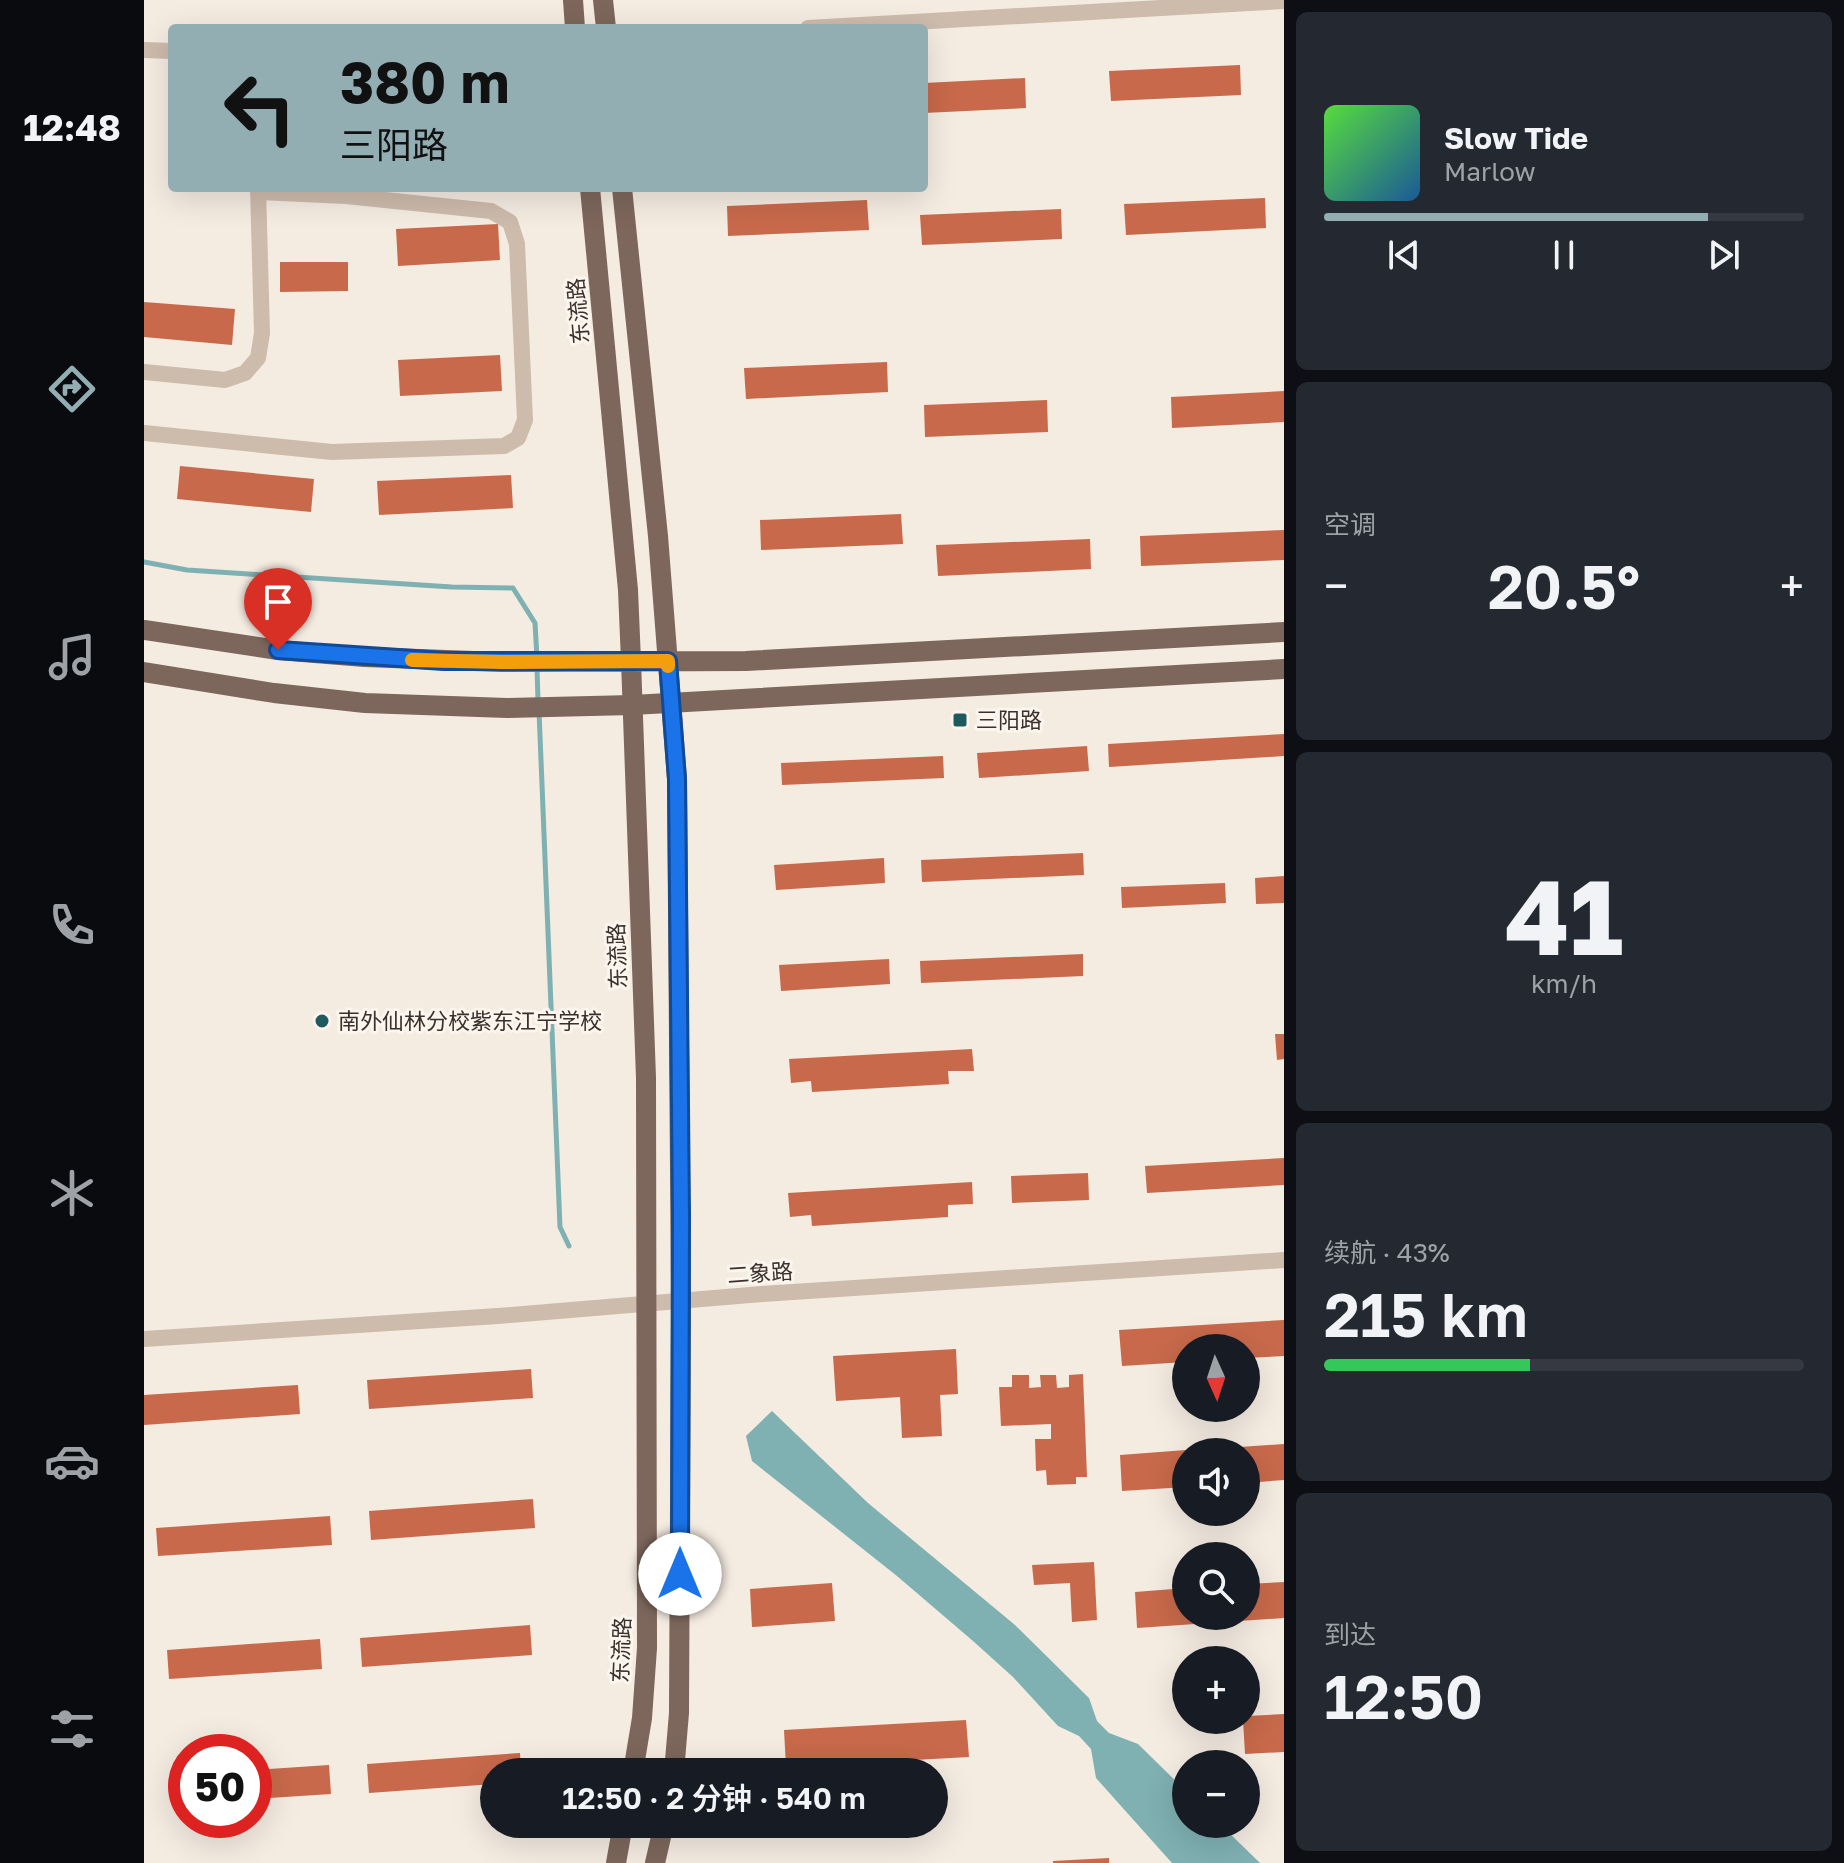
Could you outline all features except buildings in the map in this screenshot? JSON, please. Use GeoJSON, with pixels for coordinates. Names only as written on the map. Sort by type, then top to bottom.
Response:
{"type":"FeatureCollection","features":[{"type":"Feature","properties":{"kind":"main road"},"geometry":{"type":"LineString","coordinates":[[573,0],[575,24]]}},
{"type":"Feature","properties":{"kind":"main road"},"geometry":{"type":"LineString","coordinates":[[603,0],[606,24]]}},
{"type":"Feature","properties":{"kind":"main road","name":"东流路"},"geometry":{"type":"LineString","coordinates":[[590,192],[628,590],[646,1078],[647,1648],[642,1718],[635,1758]]}},
{"type":"Feature","properties":{"kind":"main road"},"geometry":{"type":"LineString","coordinates":[[622,192],[658,536],[677,779],[681,1301],[679,1713],[675,1758]]}},
{"type":"Feature","properties":{"kind":"main road"},"geometry":{"type":"LineString","coordinates":[[144,630],[278,650],[377,658],[501,662],[746,661],[1284,632]]}},
{"type":"Feature","properties":{"kind":"main road"},"geometry":{"type":"LineString","coordinates":[[144,672],[274,693],[365,703],[507,708],[632,705],[1284,669]]}},
{"type":"Feature","properties":{"kind":"main road"},"geometry":{"type":"LineString","coordinates":[[616,1863],[620,1838]]}},
{"type":"Feature","properties":{"kind":"main road"},"geometry":{"type":"LineString","coordinates":[[655,1863],[661,1838]]}},
{"type":"Feature","properties":{"kind":"street"},"geometry":{"type":"LineString","coordinates":[[879,24],[1284,1]]}},
{"type":"Feature","properties":{"kind":"street"},"geometry":{"type":"LineString","coordinates":[[144,50],[168,51]]}},
{"type":"Feature","properties":{"kind":"street"},"geometry":{"type":"LineString","coordinates":[[144,372],[225,380],[245,373],[258,358],[262,333],[258,192]]}},
{"type":"Feature","properties":{"kind":"street"},"geometry":{"type":"LineString","coordinates":[[144,433],[332,452],[504,446],[518,438],[525,420],[517,244],[510,222],[491,211],[287,192]]}},
{"type":"Feature","properties":{"kind":"street","name":"二象路"},"geometry":{"type":"LineString","coordinates":[[144,1339],[1284,1260]]}},
{"type":"Feature","properties":{"kind":"water"},"geometry":{"type":"Polygon","coordinates":[[[772,1411],[868,1503],[1015,1625],[1089,1698],[1097,1721],[1109,1733],[1138,1744],[1172,1777],[1172,1838],[1234,1838],[1260,1863],[1172,1863],[1096,1778],[1091,1749],[1079,1736],[1058,1726],[1013,1677],[973,1641],[897,1576],[752,1461],[746,1436],[772,1411]]]}},
{"type":"Feature","properties":{"kind":"waterway"},"geometry":{"type":"LineString","coordinates":[[144,562],[187,570],[513,588],[535,623],[537,658]]}},
{"type":"Feature","properties":{"kind":"waterway"},"geometry":{"type":"LineString","coordinates":[[537,668],[538,701]]}},
{"type":"Feature","properties":{"kind":"waterway"},"geometry":{"type":"LineString","coordinates":[[539,711],[560,1227],[569,1246]]}},
{"type":"Feature","properties":{"kind":"slow traffic"},"geometry":{"type":"LineString","coordinates":[[412,660],[668,661],[668,666]]}},
{"type":"Feature","properties":{"kind":"place","name":"三阳路"},"geometry":{"type":"Point","coordinates":[960,720]}},
{"type":"Feature","properties":{"kind":"place","name":"南外仙林分校紫东江宁学校"},"geometry":{"type":"Point","coordinates":[322,1021]}},
{"type":"Feature","properties":{"kind":"route"},"geometry":{"type":"LineString","coordinates":[[278,650],[444,661],[668,661],[677,779],[680,1574]]}}]}
